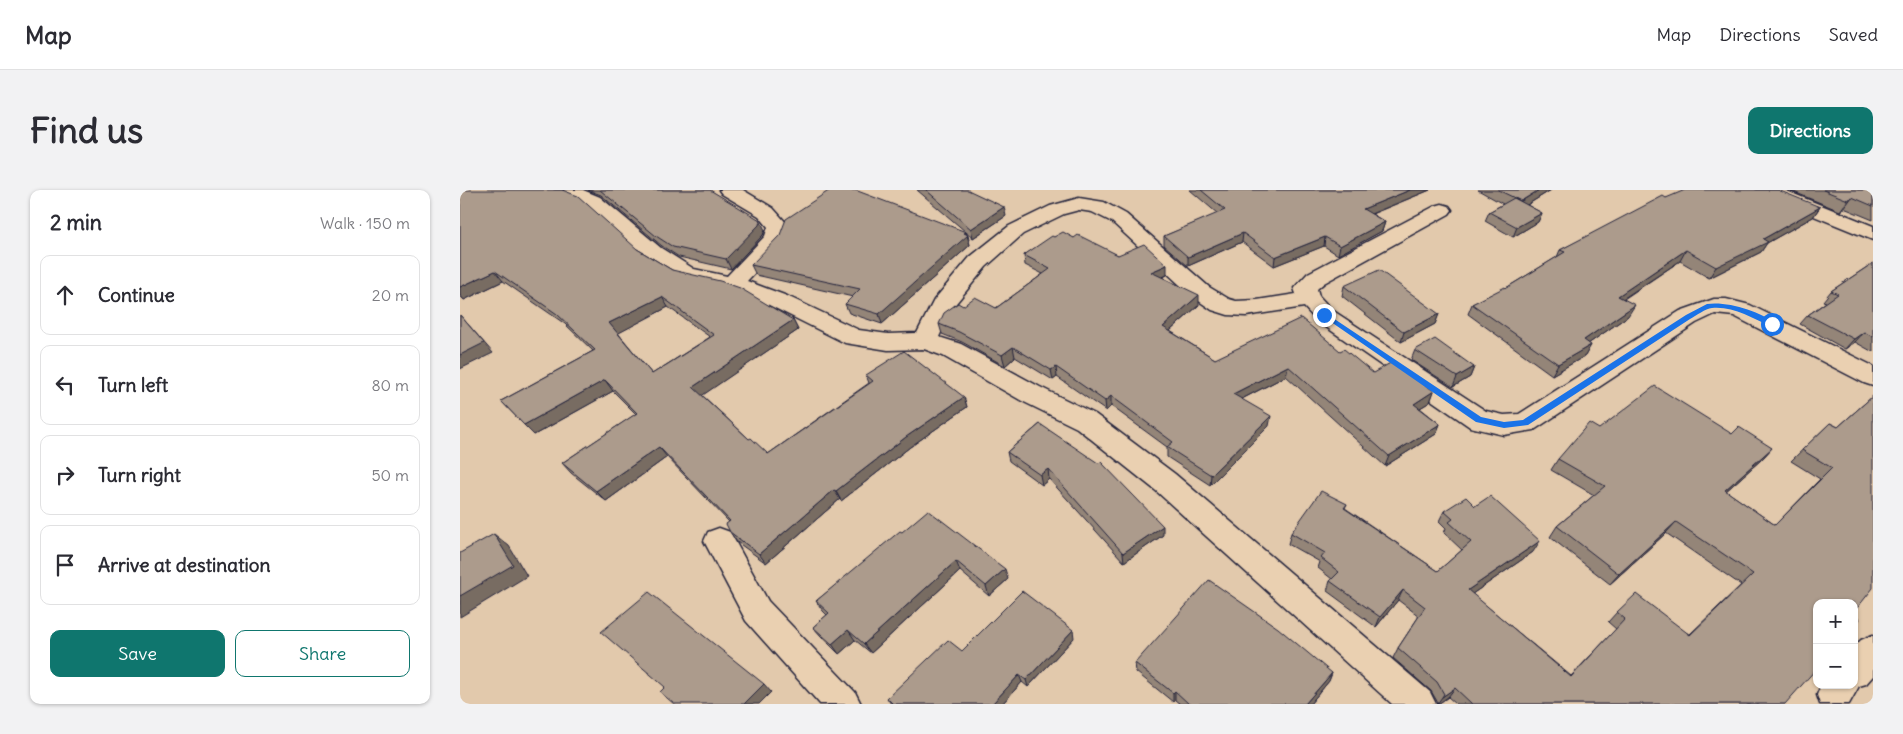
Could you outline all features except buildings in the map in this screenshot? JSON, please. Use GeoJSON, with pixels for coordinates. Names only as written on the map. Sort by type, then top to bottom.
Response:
{"type":"FeatureCollection","features":[{"type":"Feature","properties":{"kind":"street"},"geometry":{"type":"LineString","coordinates":[[565,190],[593,200],[652,254],[687,274],[732,284],[778,301],[854,337],[888,342],[925,341],[952,350],[1030,394],[1086,421],[1165,482],[1418,704]]}},
{"type":"Feature","properties":{"kind":"street"},"geometry":{"type":"LineString","coordinates":[[729,190],[766,212],[779,226],[775,238],[732,284]]}},
{"type":"Feature","properties":{"kind":"street"},"geometry":{"type":"LineString","coordinates":[[925,341],[942,305],[978,262],[1016,230],[1057,210],[1079,204],[1108,190]]}},
{"type":"Feature","properties":{"kind":"street"},"geometry":{"type":"LineString","coordinates":[[1767,190],[1873,234]]}},
{"type":"Feature","properties":{"kind":"street"},"geometry":{"type":"LineString","coordinates":[[1079,204],[1097,206],[1119,218],[1201,292],[1212,300],[1230,308],[1252,308],[1309,299]]}},
{"type":"Feature","properties":{"kind":"street"},"geometry":{"type":"LineString","coordinates":[[1442,210],[1316,278],[1305,288],[1309,299],[1324,315],[1479,420],[1504,425],[1525,423],[1688,317],[1710,306],[1727,306],[1742,310],[1873,378]]}},
{"type":"Feature","properties":{"kind":"street"},"geometry":{"type":"LineString","coordinates":[[719,541],[757,611],[844,704]]}},
{"type":"Feature","properties":{"kind":"street"},"geometry":{"type":"LineString","coordinates":[[1858,668],[1873,651]]}},
{"type":"Feature","properties":{"kind":"route"},"geometry":{"type":"LineString","coordinates":[[1324,315],[1479,420],[1504,425],[1525,423],[1688,317],[1710,306],[1727,306],[1742,310],[1772,324]]}}]}
